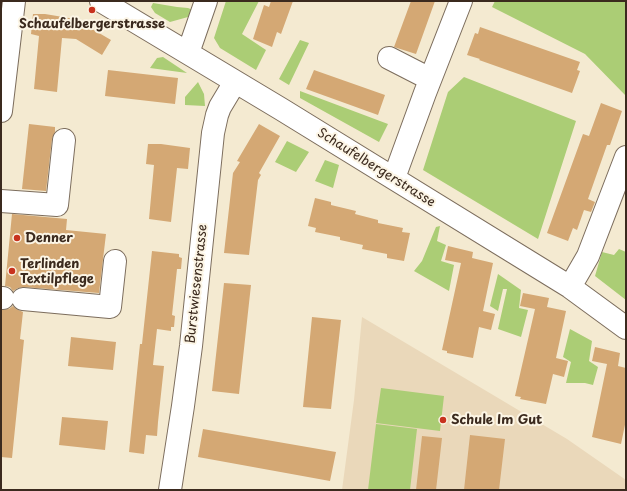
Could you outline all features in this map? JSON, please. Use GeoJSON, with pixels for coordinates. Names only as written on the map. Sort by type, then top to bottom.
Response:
{"type":"FeatureCollection","features":[{"type":"Feature","properties":{"kind":"street"},"geometry":{"type":"LineString","coordinates":[[1,111],[14,1]]}},
{"type":"Feature","properties":{"kind":"street","name":"Schaufelbergerstrasse"},"geometry":{"type":"LineString","coordinates":[[101,1],[394,178],[570,287],[626,328]]}},
{"type":"Feature","properties":{"kind":"street"},"geometry":{"type":"LineString","coordinates":[[188,53],[206,1]]}},
{"type":"Feature","properties":{"kind":"street"},"geometry":{"type":"LineString","coordinates":[[394,178],[461,1]]}},
{"type":"Feature","properties":{"kind":"street"},"geometry":{"type":"LineString","coordinates":[[389,58],[430,80]]}},
{"type":"Feature","properties":{"kind":"street","name":"Burstwiesenstrasse"},"geometry":{"type":"LineString","coordinates":[[170,490],[191,346],[213,133],[220,106],[235,82]]}},
{"type":"Feature","properties":{"kind":"street"},"geometry":{"type":"LineString","coordinates":[[1,201],[57,205],[64,140]]}},
{"type":"Feature","properties":{"kind":"street"},"geometry":{"type":"LineString","coordinates":[[570,287],[588,256],[626,157]]}},
{"type":"Feature","properties":{"kind":"street"},"geometry":{"type":"LineString","coordinates":[[9,298],[110,307],[115,261]]}},
{"type":"Feature","properties":{"kind":"shaded area","name":"Schule Im Gut"},"geometry":{"type":"Polygon","coordinates":[[[362,317],[567,439],[626,480],[626,490],[342,490],[354,400],[362,317]]]}},
{"type":"Feature","properties":{"kind":"green space"},"geometry":{"type":"Polygon","coordinates":[[[226,1],[259,1],[242,34],[266,50],[256,70],[220,48],[214,38],[226,1]]]}},
{"type":"Feature","properties":{"kind":"green space"},"geometry":{"type":"Polygon","coordinates":[[[495,1],[626,1],[626,96],[585,54],[492,7],[495,1]]]}},
{"type":"Feature","properties":{"kind":"green space"},"geometry":{"type":"Polygon","coordinates":[[[153,3],[193,10],[188,17],[170,22],[155,13],[151,7],[153,3]]]}},
{"type":"Feature","properties":{"kind":"green space"},"geometry":{"type":"Polygon","coordinates":[[[300,40],[309,43],[289,85],[279,79],[300,40]]]}},
{"type":"Feature","properties":{"kind":"green space"},"geometry":{"type":"Polygon","coordinates":[[[163,57],[187,73],[150,68],[157,58],[163,57]]]}},
{"type":"Feature","properties":{"kind":"green space"},"geometry":{"type":"Polygon","coordinates":[[[464,77],[576,121],[538,239],[423,170],[448,92],[464,77]]]}},
{"type":"Feature","properties":{"kind":"green space"},"geometry":{"type":"Polygon","coordinates":[[[198,82],[204,94],[205,106],[185,105],[185,97],[198,82]]]}},
{"type":"Feature","properties":{"kind":"green space"},"geometry":{"type":"Polygon","coordinates":[[[300,91],[388,124],[379,142],[300,98],[300,91]]]}},
{"type":"Feature","properties":{"kind":"green space"},"geometry":{"type":"Polygon","coordinates":[[[287,141],[309,152],[296,172],[275,162],[287,141]]]}},
{"type":"Feature","properties":{"kind":"green space"},"geometry":{"type":"Polygon","coordinates":[[[325,160],[339,165],[333,188],[315,181],[325,160]]]}},
{"type":"Feature","properties":{"kind":"green space"},"geometry":{"type":"Polygon","coordinates":[[[440,226],[437,241],[446,245],[441,261],[454,265],[449,291],[414,271],[422,261],[436,227],[440,226]]]}},
{"type":"Feature","properties":{"kind":"green space"},"geometry":{"type":"Polygon","coordinates":[[[619,249],[626,252],[626,300],[595,276],[602,252],[614,255],[619,249]]]}},
{"type":"Feature","properties":{"kind":"green space"},"geometry":{"type":"Polygon","coordinates":[[[498,274],[521,290],[519,308],[528,310],[521,337],[498,329],[507,289],[503,289],[498,311],[490,306],[498,274]]]}},
{"type":"Feature","properties":{"kind":"green space"},"geometry":{"type":"Polygon","coordinates":[[[570,329],[592,341],[589,361],[598,367],[593,385],[585,383],[566,383],[571,362],[563,357],[570,329]]]}},
{"type":"Feature","properties":{"kind":"green space"},"geometry":{"type":"Polygon","coordinates":[[[381,388],[444,396],[440,431],[376,423],[381,388]]]}},
{"type":"Feature","properties":{"kind":"green space"},"geometry":{"type":"Polygon","coordinates":[[[376,424],[417,429],[410,490],[368,490],[376,424]]]}},
{"type":"Feature","properties":{"kind":"building"},"geometry":{"type":"Polygon","coordinates":[[[271,1],[293,1],[281,34],[277,32],[272,47],[253,39],[264,5],[269,7],[271,1]]]}},
{"type":"Feature","properties":{"kind":"building"},"geometry":{"type":"Polygon","coordinates":[[[411,1],[435,1],[416,54],[394,47],[411,1]]]}},
{"type":"Feature","properties":{"kind":"building"},"geometry":{"type":"Polygon","coordinates":[[[33,14],[45,14],[75,19],[111,40],[102,55],[76,39],[62,38],[57,92],[34,89],[39,36],[31,34],[33,14]]]}},
{"type":"Feature","properties":{"kind":"building"},"geometry":{"type":"Polygon","coordinates":[[[480,27],[580,62],[577,70],[580,71],[572,93],[467,55],[475,33],[478,34],[480,27]]]}},
{"type":"Feature","properties":{"kind":"building"},"geometry":{"type":"Polygon","coordinates":[[[108,70],[178,78],[175,104],[105,96],[108,70]]]}},
{"type":"Feature","properties":{"kind":"building"},"geometry":{"type":"Polygon","coordinates":[[[314,70],[385,95],[378,115],[306,89],[314,70]]]}},
{"type":"Feature","properties":{"kind":"building"},"geometry":{"type":"Polygon","coordinates":[[[601,103],[622,111],[610,145],[607,145],[588,199],[595,202],[591,212],[584,210],[577,230],[573,228],[568,241],[547,233],[583,134],[589,136],[601,103]]]}},
{"type":"Feature","properties":{"kind":"building"},"geometry":{"type":"Polygon","coordinates":[[[29,124],[55,127],[55,132],[52,139],[46,191],[22,189],[29,124]]]}},
{"type":"Feature","properties":{"kind":"building"},"geometry":{"type":"Polygon","coordinates":[[[259,124],[280,136],[259,173],[261,175],[258,180],[249,255],[224,253],[233,173],[240,162],[237,161],[259,124]]]}},
{"type":"Feature","properties":{"kind":"building"},"geometry":{"type":"Polygon","coordinates":[[[148,144],[161,144],[190,148],[188,169],[177,168],[171,222],[149,219],[154,165],[146,164],[148,144]]]}},
{"type":"Feature","properties":{"kind":"building"},"geometry":{"type":"Polygon","coordinates":[[[315,198],[331,202],[331,205],[356,211],[355,214],[378,220],[378,223],[403,228],[402,232],[410,233],[404,261],[387,258],[387,254],[362,249],[363,245],[340,240],[340,237],[315,232],[316,228],[308,226],[315,198]]]}},
{"type":"Feature","properties":{"kind":"building"},"geometry":{"type":"Polygon","coordinates":[[[12,214],[67,219],[66,230],[106,234],[99,293],[24,287],[13,291],[10,287],[5,286],[12,214]]]}},
{"type":"Feature","properties":{"kind":"building"},"geometry":{"type":"Polygon","coordinates":[[[448,246],[473,252],[472,258],[493,263],[483,311],[495,314],[491,330],[479,327],[473,358],[447,353],[447,351],[442,350],[461,263],[445,260],[448,246]]]}},
{"type":"Feature","properties":{"kind":"building"},"geometry":{"type":"Polygon","coordinates":[[[152,251],[179,254],[179,257],[182,258],[181,269],[177,269],[172,315],[175,316],[174,327],[171,327],[171,331],[157,329],[153,365],[164,366],[157,436],[146,435],[144,454],[129,452],[140,344],[142,344],[152,251]]]}},
{"type":"Feature","properties":{"kind":"building"},"geometry":{"type":"Polygon","coordinates":[[[224,283],[251,285],[239,394],[212,391],[224,283]]]}},
{"type":"Feature","properties":{"kind":"building"},"geometry":{"type":"Polygon","coordinates":[[[523,293],[549,298],[547,307],[566,311],[556,358],[568,361],[564,377],[553,374],[546,404],[520,399],[521,397],[515,396],[535,309],[520,306],[523,293]]]}},
{"type":"Feature","properties":{"kind":"building"},"geometry":{"type":"Polygon","coordinates":[[[13,306],[23,312],[20,339],[24,340],[12,458],[1,457],[1,310],[9,309],[13,306]]]}},
{"type":"Feature","properties":{"kind":"building"},"geometry":{"type":"Polygon","coordinates":[[[312,317],[341,320],[331,409],[303,407],[312,317]]]}},
{"type":"Feature","properties":{"kind":"building"},"geometry":{"type":"Polygon","coordinates":[[[71,337],[116,342],[113,370],[68,366],[71,337]]]}},
{"type":"Feature","properties":{"kind":"building"},"geometry":{"type":"Polygon","coordinates":[[[595,347],[620,353],[618,366],[626,368],[626,420],[621,444],[592,437],[607,364],[592,361],[595,347]]]}},
{"type":"Feature","properties":{"kind":"building"},"geometry":{"type":"Polygon","coordinates":[[[62,417],[108,421],[105,450],[59,445],[62,417]]]}},
{"type":"Feature","properties":{"kind":"building"},"geometry":{"type":"Polygon","coordinates":[[[203,429],[336,452],[330,481],[198,457],[203,429]]]}},
{"type":"Feature","properties":{"kind":"building"},"geometry":{"type":"Polygon","coordinates":[[[470,435],[505,439],[499,490],[464,490],[470,435]]]}},
{"type":"Feature","properties":{"kind":"building"},"geometry":{"type":"Polygon","coordinates":[[[422,436],[442,438],[436,490],[416,490],[422,436]]]}},
{"type":"Feature","properties":{"kind":"place","name":"Schaufelbergerstrasse"},"geometry":{"type":"Point","coordinates":[92,10]}},
{"type":"Feature","properties":{"kind":"place","name":"Denner"},"geometry":{"type":"Point","coordinates":[17,238]}},
{"type":"Feature","properties":{"kind":"place","name":"Terlinden Textilpflege"},"geometry":{"type":"Point","coordinates":[12,271]}},
{"type":"Feature","properties":{"kind":"place","name":"Schule Im Gut"},"geometry":{"type":"Point","coordinates":[443,420]}}]}
